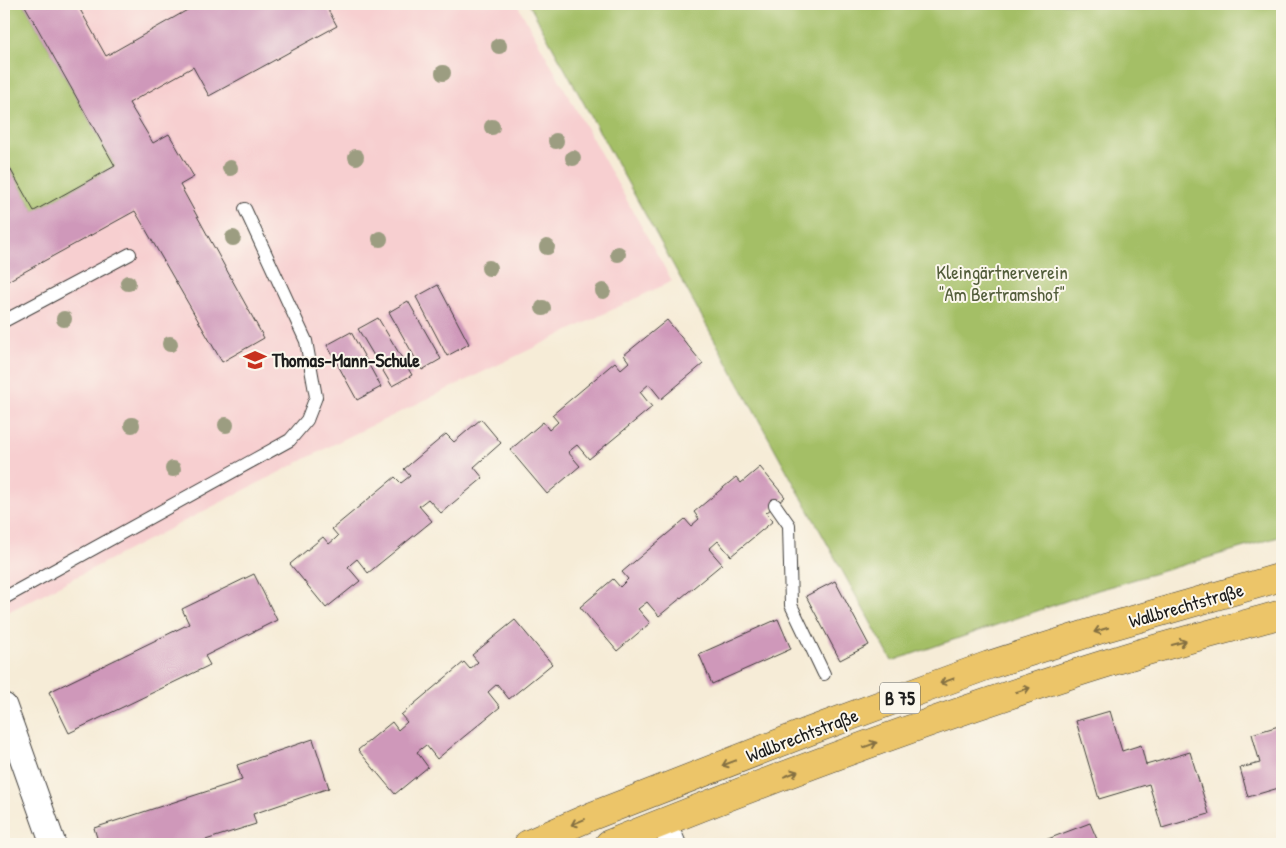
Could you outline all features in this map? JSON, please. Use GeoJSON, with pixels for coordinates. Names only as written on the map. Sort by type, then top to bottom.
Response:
{"type":"FeatureCollection","features":[{"type":"Feature","properties":{"kind":"main road","name":"Wallbrechtstraße"},"geometry":{"type":"LineString","coordinates":[[528,844],[592,816],[810,731],[989,665],[1105,628],[1282,577]]}},
{"type":"Feature","properties":{"kind":"main road","name":"Wallbrechtstraße"},"geometry":{"type":"LineString","coordinates":[[609,844],[669,833],[824,761],[999,698],[1116,660],[1282,614]]}},
{"type":"Feature","properties":{"kind":"street"},"geometry":{"type":"LineString","coordinates":[[4,706],[53,844]]}},
{"type":"Feature","properties":{"kind":"lane"},"geometry":{"type":"LineString","coordinates":[[4,598],[290,440],[307,420],[316,397],[306,341],[245,209]]}},
{"type":"Feature","properties":{"kind":"lane"},"geometry":{"type":"LineString","coordinates":[[4,321],[130,254]]}},
{"type":"Feature","properties":{"kind":"lane"},"geometry":{"type":"LineString","coordinates":[[775,505],[789,525],[791,605],[824,674]]}},
{"type":"Feature","properties":{"kind":"shaded area","name":"Thomas-Mann-Schule"},"geometry":{"type":"Polygon","coordinates":[[[4,4],[517,4],[672,281],[342,440],[4,614],[4,4]]]}},
{"type":"Feature","properties":{"kind":"green space"},"geometry":{"type":"Polygon","coordinates":[[[4,4],[24,4],[115,166],[34,211],[4,158],[4,4]]]}},
{"type":"Feature","properties":{"kind":"green space","name":"Kleingärtnerverein \"Am Bertramshof\""},"geometry":{"type":"Polygon","coordinates":[[[529,4],[1282,4],[1282,536],[1098,590],[892,661],[529,4]]]}},
{"type":"Feature","properties":{"kind":"building"},"geometry":{"type":"Polygon","coordinates":[[[24,4],[77,4],[106,56],[198,4],[325,4],[337,26],[209,96],[193,67],[129,103],[153,143],[169,134],[194,177],[180,185],[264,338],[222,362],[135,211],[4,283],[4,158],[34,211],[115,166],[24,4]]]}},
{"type":"Feature","properties":{"kind":"building"},"geometry":{"type":"Polygon","coordinates":[[[438,285],[469,344],[447,356],[416,297],[438,285]]]}},
{"type":"Feature","properties":{"kind":"building"},"geometry":{"type":"Polygon","coordinates":[[[408,301],[441,359],[422,370],[389,312],[408,301]]]}},
{"type":"Feature","properties":{"kind":"building"},"geometry":{"type":"Polygon","coordinates":[[[378,318],[412,375],[392,386],[358,329],[378,318]]]}},
{"type":"Feature","properties":{"kind":"building"},"geometry":{"type":"Polygon","coordinates":[[[667,320],[703,364],[661,399],[649,384],[640,392],[652,407],[589,459],[577,445],[568,452],[580,466],[547,494],[510,450],[543,422],[549,430],[558,422],[552,415],[615,362],[621,369],[629,362],[624,355],[667,320]]]}},
{"type":"Feature","properties":{"kind":"building"},"geometry":{"type":"Polygon","coordinates":[[[351,332],[381,387],[357,400],[327,345],[351,332]]]}},
{"type":"Feature","properties":{"kind":"building"},"geometry":{"type":"Polygon","coordinates":[[[481,419],[501,443],[474,467],[483,478],[441,513],[428,499],[419,506],[432,521],[368,573],[357,559],[348,567],[360,581],[326,608],[290,564],[323,537],[329,544],[335,539],[338,536],[332,529],[395,477],[401,483],[410,476],[404,469],[446,434],[454,442],[481,419]]]}},
{"type":"Feature","properties":{"kind":"building"},"geometry":{"type":"Polygon","coordinates":[[[760,467],[785,497],[766,513],[773,521],[731,556],[718,541],[709,549],[722,564],[659,616],[647,602],[638,609],[650,623],[617,651],[580,607],[613,579],[620,587],[628,579],[622,572],[685,519],[691,526],[699,519],[694,512],[736,477],[741,483],[760,467]]]}},
{"type":"Feature","properties":{"kind":"building"},"geometry":{"type":"Polygon","coordinates":[[[254,574],[277,620],[205,656],[210,665],[69,733],[49,692],[189,624],[182,609],[254,574]]]}},
{"type":"Feature","properties":{"kind":"building"},"geometry":{"type":"Polygon","coordinates":[[[835,581],[869,645],[840,660],[806,596],[835,581]]]}},
{"type":"Feature","properties":{"kind":"building"},"geometry":{"type":"Polygon","coordinates":[[[778,619],[791,649],[712,684],[699,654],[778,619]]]}},
{"type":"Feature","properties":{"kind":"building"},"geometry":{"type":"Polygon","coordinates":[[[515,620],[552,664],[509,699],[497,684],[488,692],[500,707],[437,759],[426,745],[417,752],[428,767],[395,794],[358,750],[392,722],[398,730],[407,722],[401,715],[464,662],[470,669],[478,662],[472,655],[515,620]]]}},
{"type":"Feature","properties":{"kind":"building"},"geometry":{"type":"Polygon","coordinates":[[[1110,711],[1122,751],[1141,745],[1146,765],[1190,752],[1209,814],[1162,828],[1149,784],[1099,799],[1076,721],[1110,711]]]}},
{"type":"Feature","properties":{"kind":"building"},"geometry":{"type":"Polygon","coordinates":[[[1282,725],[1282,787],[1248,797],[1240,768],[1260,763],[1252,734],[1282,725]]]}},
{"type":"Feature","properties":{"kind":"building"},"geometry":{"type":"Polygon","coordinates":[[[313,739],[329,788],[253,814],[256,824],[193,844],[99,844],[94,828],[242,780],[237,765],[313,739]]]}},
{"type":"Feature","properties":{"kind":"building"},"geometry":{"type":"Polygon","coordinates":[[[1090,823],[1099,844],[1041,844],[1040,842],[1090,823]]]}},
{"type":"Feature","properties":{"kind":"place","name":"Thomas-Mann-Schule"},"geometry":{"type":"Point","coordinates":[255,360]}}]}
